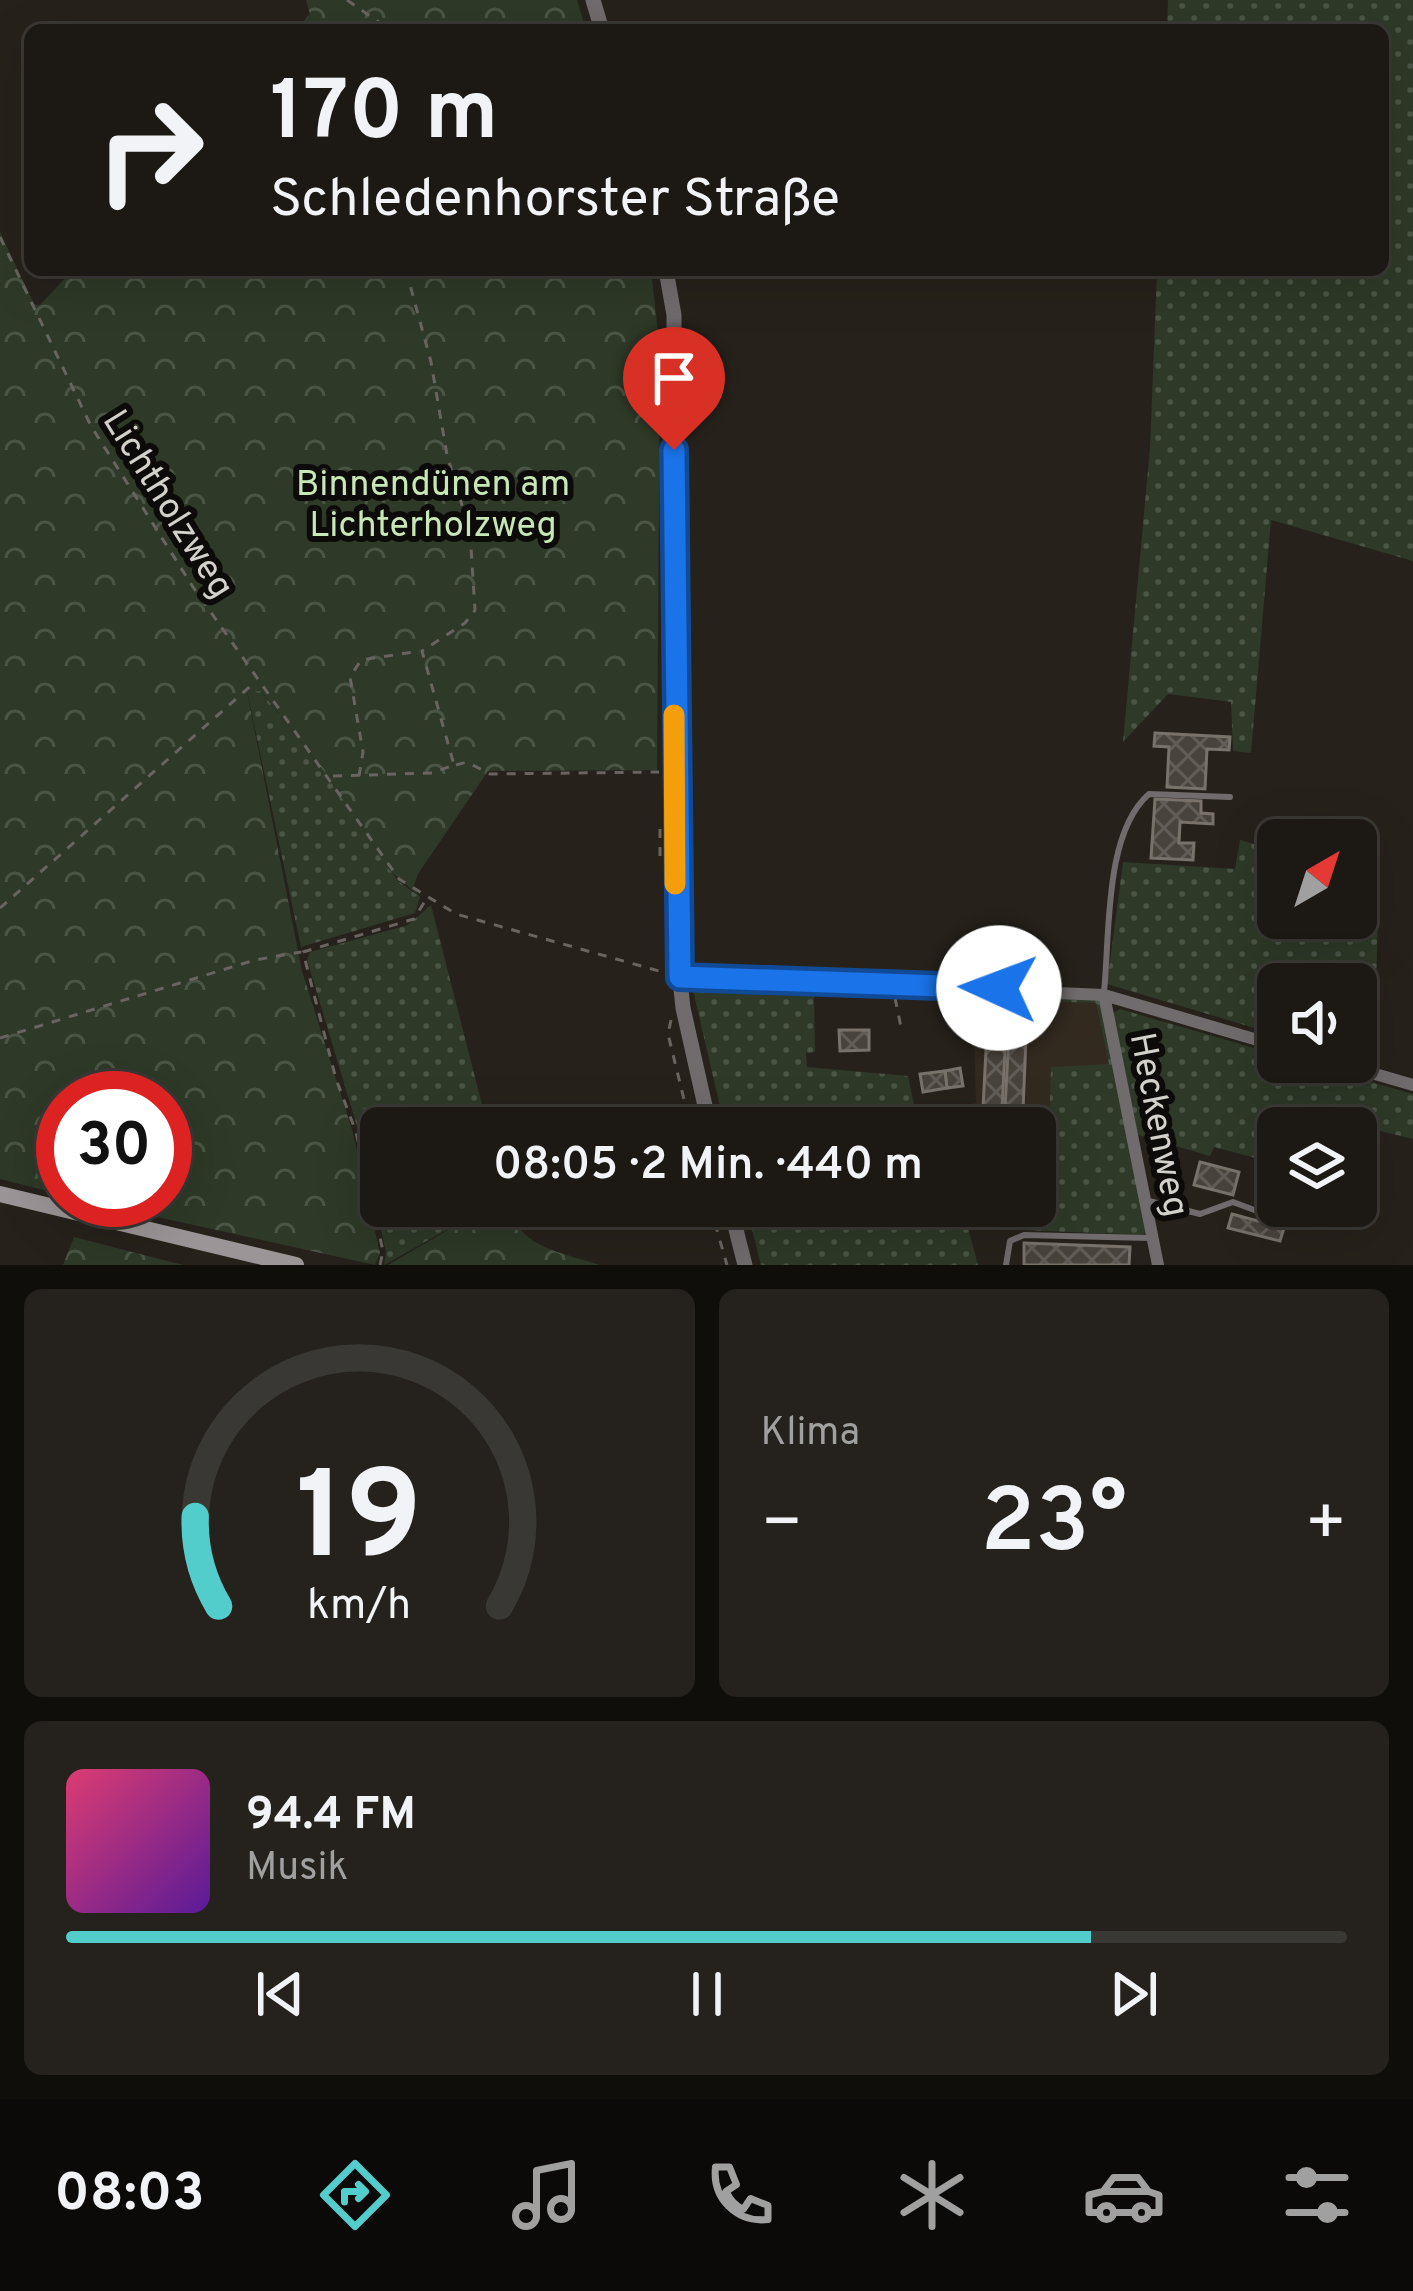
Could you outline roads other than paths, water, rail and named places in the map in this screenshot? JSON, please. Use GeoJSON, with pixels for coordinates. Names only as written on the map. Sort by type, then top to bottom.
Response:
{"type":"FeatureCollection","features":[{"type":"Feature","properties":{"kind":"main road"},"geometry":{"type":"LineString","coordinates":[[0,1194],[296,1265]]}},
{"type":"Feature","properties":{"kind":"street"},"geometry":{"type":"LineString","coordinates":[[667,276],[674,315],[673,975],[705,1107]]}},
{"type":"Feature","properties":{"kind":"street","name":"Heckenweg"},"geometry":{"type":"LineString","coordinates":[[673,975],[1104,995],[1257,1040]]}},
{"type":"Feature","properties":{"kind":"street","name":"Heckenweg"},"geometry":{"type":"LineString","coordinates":[[1104,995],[1158,1265]]}},
{"type":"Feature","properties":{"kind":"street"},"geometry":{"type":"LineString","coordinates":[[1377,1075],[1413,1085]]}},
{"type":"Feature","properties":{"kind":"street"},"geometry":{"type":"LineString","coordinates":[[735,1227],[745,1265]]}},
{"type":"Feature","properties":{"kind":"lane"},"geometry":{"type":"LineString","coordinates":[[1104,995],[1120,833],[1132,808],[1149,794],[1230,797]]}},
{"type":"Feature","properties":{"kind":"lane"},"geometry":{"type":"LineString","coordinates":[[1145,1200],[1200,1214],[1232,1202],[1257,1211]]}},
{"type":"Feature","properties":{"kind":"lane"},"geometry":{"type":"LineString","coordinates":[[1006,1265],[1010,1241],[1024,1234],[1153,1238]]}},
{"type":"Feature","properties":{"kind":"park label","name":"Binnendünen am Lichterholzweg"},"geometry":{"type":"Point","coordinates":[433,502]}}]}
